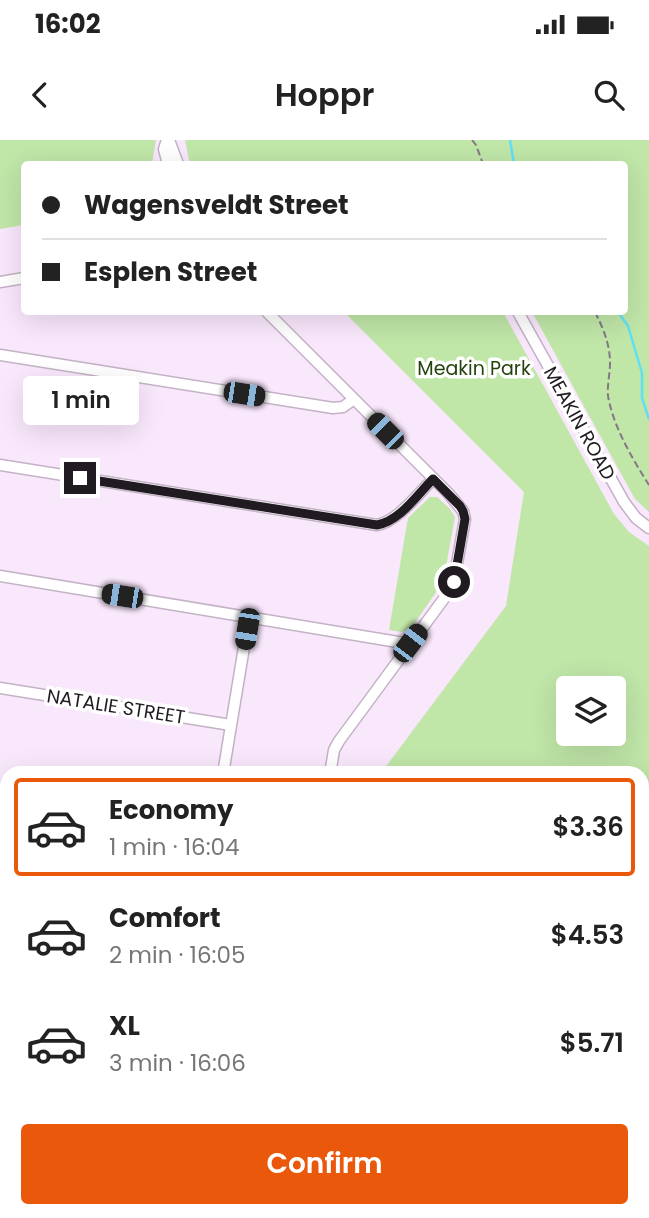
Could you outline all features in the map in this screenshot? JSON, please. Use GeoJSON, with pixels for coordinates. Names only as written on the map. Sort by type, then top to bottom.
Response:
{"type":"FeatureCollection","features":[{"type":"Feature","properties":{"kind":"street"},"geometry":{"type":"LineString","coordinates":[[163,161],[167,143]]}},
{"type":"Feature","properties":{"kind":"street"},"geometry":{"type":"LineString","coordinates":[[167,143],[168,161]]}},
{"type":"Feature","properties":{"kind":"street"},"geometry":{"type":"LineString","coordinates":[[167,143],[176,161]]}},
{"type":"Feature","properties":{"kind":"street"},"geometry":{"type":"LineString","coordinates":[[0,282],[21,278]]}},
{"type":"Feature","properties":{"kind":"street"},"geometry":{"type":"LineString","coordinates":[[270,315],[460,506],[465,519],[451,589],[339,741],[334,750],[331,766]]}},
{"type":"Feature","properties":{"kind":"street","name":"MEAKIN ROAD"},"geometry":{"type":"LineString","coordinates":[[520,315],[624,502],[636,518],[649,528]]}},
{"type":"Feature","properties":{"kind":"street"},"geometry":{"type":"LineString","coordinates":[[0,355],[333,408],[343,407],[354,399]]}},
{"type":"Feature","properties":{"kind":"street"},"geometry":{"type":"LineString","coordinates":[[0,465],[377,525],[387,523],[395,517],[433,479]]}},
{"type":"Feature","properties":{"kind":"street"},"geometry":{"type":"LineString","coordinates":[[0,576],[410,643]]}},
{"type":"Feature","properties":{"kind":"street"},"geometry":{"type":"LineString","coordinates":[[224,766],[249,617]]}},
{"type":"Feature","properties":{"kind":"street","name":"NATALIE STREET"},"geometry":{"type":"LineString","coordinates":[[0,688],[231,725]]}},
{"type":"Feature","properties":{"kind":"path"},"geometry":{"type":"LineString","coordinates":[[472,140],[482,161]]}},
{"type":"Feature","properties":{"kind":"path"},"geometry":{"type":"LineString","coordinates":[[596,315],[609,349],[608,393],[611,408],[632,458],[649,485]]}},
{"type":"Feature","properties":{"kind":"green space"},"geometry":{"type":"Polygon","coordinates":[[[0,140],[156,140],[152,161],[21,161],[21,226],[0,229],[0,140]]]}},
{"type":"Feature","properties":{"kind":"green space","name":"Meakin Park"},"geometry":{"type":"Polygon","coordinates":[[[185,140],[649,140],[649,512],[635,499],[534,315],[628,315],[628,161],[189,160],[185,140]]]}},
{"type":"Feature","properties":{"kind":"green space","name":"Meakin Park"},"geometry":{"type":"Polygon","coordinates":[[[347,315],[505,315],[614,514],[629,532],[649,546],[649,766],[386,766],[506,606],[524,492],[347,315]]]}},
{"type":"Feature","properties":{"kind":"green space"},"geometry":{"type":"Polygon","coordinates":[[[430,497],[437,497],[455,517],[444,578],[411,628],[402,632],[389,630],[408,518],[430,497]]]}},
{"type":"Feature","properties":{"kind":"waterway"},"geometry":{"type":"LineString","coordinates":[[510,140],[514,161]]}},
{"type":"Feature","properties":{"kind":"waterway"},"geometry":{"type":"LineString","coordinates":[[620,315],[628,326],[642,373],[642,398],[649,419]]}},
{"type":"Feature","properties":{"kind":"route"},"geometry":{"type":"LineString","coordinates":[[80,478],[377,525],[387,523],[395,517],[433,479],[463,511],[465,519],[454,582]]}}]}
